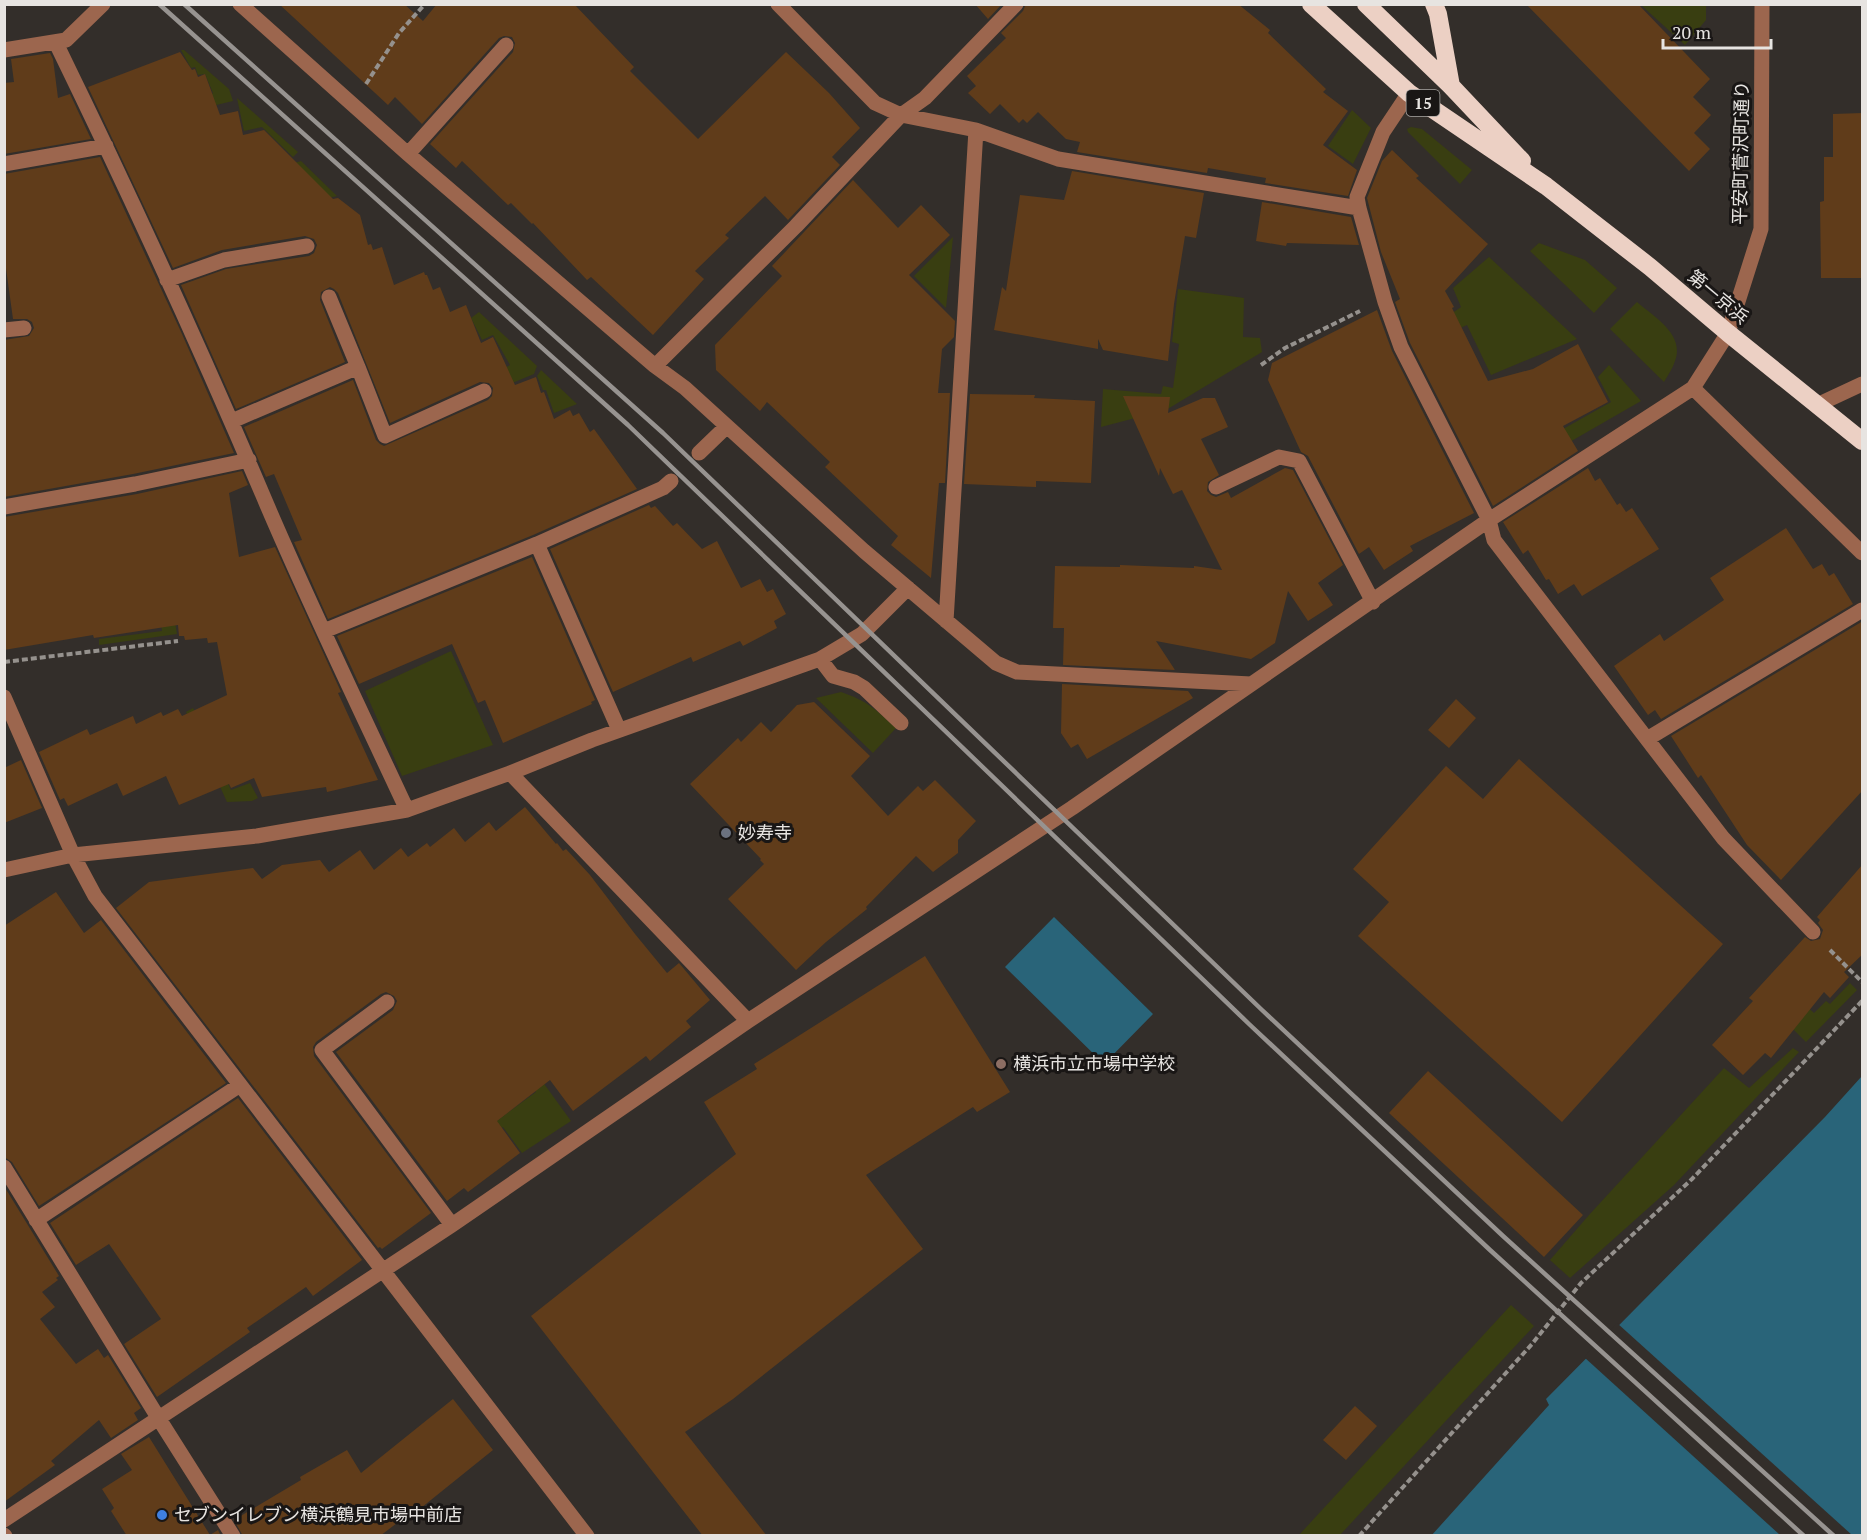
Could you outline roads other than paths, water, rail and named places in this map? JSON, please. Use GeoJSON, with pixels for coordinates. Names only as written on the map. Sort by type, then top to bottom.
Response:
{"type":"FeatureCollection","features":[{"type":"Feature","properties":{"kind":"highway","name":"第一京浜"},"geometry":{"type":"LineString","coordinates":[[1311,4],[1409,93],[1546,186],[1650,267],[1863,441]]}},
{"type":"Feature","properties":{"kind":"highway","name":"第一京浜"},"geometry":{"type":"LineString","coordinates":[[1366,4],[1451,86],[1546,186]]}},
{"type":"Feature","properties":{"kind":"highway","name":"15"},"geometry":{"type":"LineString","coordinates":[[1434,4],[1438,14],[1451,86]]}},
{"type":"Feature","properties":{"kind":"street"},"geometry":{"type":"LineString","coordinates":[[4,50],[66,40],[103,4]]}},
{"type":"Feature","properties":{"kind":"street"},"geometry":{"type":"LineString","coordinates":[[240,4],[408,154],[655,366],[685,388],[864,551],[996,663],[1017,672],[1251,684]]}},
{"type":"Feature","properties":{"kind":"street"},"geometry":{"type":"LineString","coordinates":[[778,4],[875,103],[901,115],[976,130],[1058,159],[1359,208]]}},
{"type":"Feature","properties":{"kind":"street"},"geometry":{"type":"LineString","coordinates":[[655,366],[796,226],[901,115],[925,98],[1016,4]]}},
{"type":"Feature","properties":{"kind":"street","name":"平安町菅沢町通り"},"geometry":{"type":"LineString","coordinates":[[1693,388],[1728,333],[1761,229],[1762,4]]}},
{"type":"Feature","properties":{"kind":"street"},"geometry":{"type":"LineString","coordinates":[[56,43],[106,146],[232,421],[267,505],[407,810]]}},
{"type":"Feature","properties":{"kind":"street"},"geometry":{"type":"LineString","coordinates":[[408,154],[506,45]]}},
{"type":"Feature","properties":{"kind":"street"},"geometry":{"type":"LineString","coordinates":[[1409,93],[1383,132],[1357,197],[1385,302],[1401,347],[1489,520],[1494,540],[1723,838],[1813,932]]}},
{"type":"Feature","properties":{"kind":"street"},"geometry":{"type":"LineString","coordinates":[[946,621],[976,130]]}},
{"type":"Feature","properties":{"kind":"street"},"geometry":{"type":"LineString","coordinates":[[4,164],[106,146]]}},
{"type":"Feature","properties":{"kind":"street"},"geometry":{"type":"LineString","coordinates":[[167,280],[224,260],[307,246]]}},
{"type":"Feature","properties":{"kind":"street"},"geometry":{"type":"LineString","coordinates":[[329,297],[386,436],[484,391]]}},
{"type":"Feature","properties":{"kind":"street"},"geometry":{"type":"LineString","coordinates":[[4,330],[24,328]]}},
{"type":"Feature","properties":{"kind":"street"},"geometry":{"type":"LineString","coordinates":[[232,421],[358,367]]}},
{"type":"Feature","properties":{"kind":"street"},"geometry":{"type":"LineString","coordinates":[[1817,405],[1863,384]]}},
{"type":"Feature","properties":{"kind":"street"},"geometry":{"type":"LineString","coordinates":[[4,1520],[452,1225],[748,1021],[1072,808],[1489,520],[1693,388],[1863,553]]}},
{"type":"Feature","properties":{"kind":"street"},"geometry":{"type":"LineString","coordinates":[[699,453],[726,427]]}},
{"type":"Feature","properties":{"kind":"street"},"geometry":{"type":"LineString","coordinates":[[1216,487],[1280,457],[1299,461],[1373,602]]}},
{"type":"Feature","properties":{"kind":"street"},"geometry":{"type":"LineString","coordinates":[[4,507],[135,484],[249,460]]}},
{"type":"Feature","properties":{"kind":"street"},"geometry":{"type":"LineString","coordinates":[[324,631],[537,544],[663,488],[670,481]]}},
{"type":"Feature","properties":{"kind":"street"},"geometry":{"type":"LineString","coordinates":[[537,544],[619,730]]}},
{"type":"Feature","properties":{"kind":"street"},"geometry":{"type":"LineString","coordinates":[[4,870],[73,855],[257,836],[407,810],[619,730],[820,659],[862,634],[908,588]]}},
{"type":"Feature","properties":{"kind":"street"},"geometry":{"type":"LineString","coordinates":[[1647,739],[1863,610]]}},
{"type":"Feature","properties":{"kind":"street"},"geometry":{"type":"LineString","coordinates":[[820,659],[833,676],[854,682],[864,688],[901,723]]}},
{"type":"Feature","properties":{"kind":"street"},"geometry":{"type":"LineString","coordinates":[[4,697],[73,855],[95,896],[587,1536]]}},
{"type":"Feature","properties":{"kind":"street"},"geometry":{"type":"LineString","coordinates":[[510,773],[748,1021]]}},
{"type":"Feature","properties":{"kind":"street"},"geometry":{"type":"LineString","coordinates":[[387,1002],[322,1050],[452,1225]]}},
{"type":"Feature","properties":{"kind":"street"},"geometry":{"type":"LineString","coordinates":[[36,1220],[240,1085]]}},
{"type":"Feature","properties":{"kind":"street"},"geometry":{"type":"LineString","coordinates":[[4,1167],[233,1536]]}},
{"type":"Feature","properties":{"kind":"water"},"geometry":{"type":"Polygon","coordinates":[[[1054,917],[1153,1014],[1104,1064],[1005,967],[1054,917]]]}},
{"type":"Feature","properties":{"kind":"water"},"geometry":{"type":"Polygon","coordinates":[[[1862,1076],[1862,1535],[1431,1536],[1549,1405],[1546,1399],[1825,1117],[1862,1076]]]}},
{"type":"Feature","properties":{"kind":"railway"},"geometry":{"type":"LineString","coordinates":[[159,4],[628,425],[1249,1024],[1490,1250],[1804,1536]]}},
{"type":"Feature","properties":{"kind":"railway"},"geometry":{"type":"LineString","coordinates":[[184,4],[663,433],[1262,1010],[1503,1236],[1834,1536]]}},
{"type":"Feature","properties":{"kind":"place","name":"妙寿寺"},"geometry":{"type":"Point","coordinates":[726,833]}},
{"type":"Feature","properties":{"kind":"place","name":"横浜市立市場中学校"},"geometry":{"type":"Point","coordinates":[1001,1064]}},
{"type":"Feature","properties":{"kind":"place","name":"セブンイレブン横浜鶴見市場中前店"},"geometry":{"type":"Point","coordinates":[162,1515]}}]}
